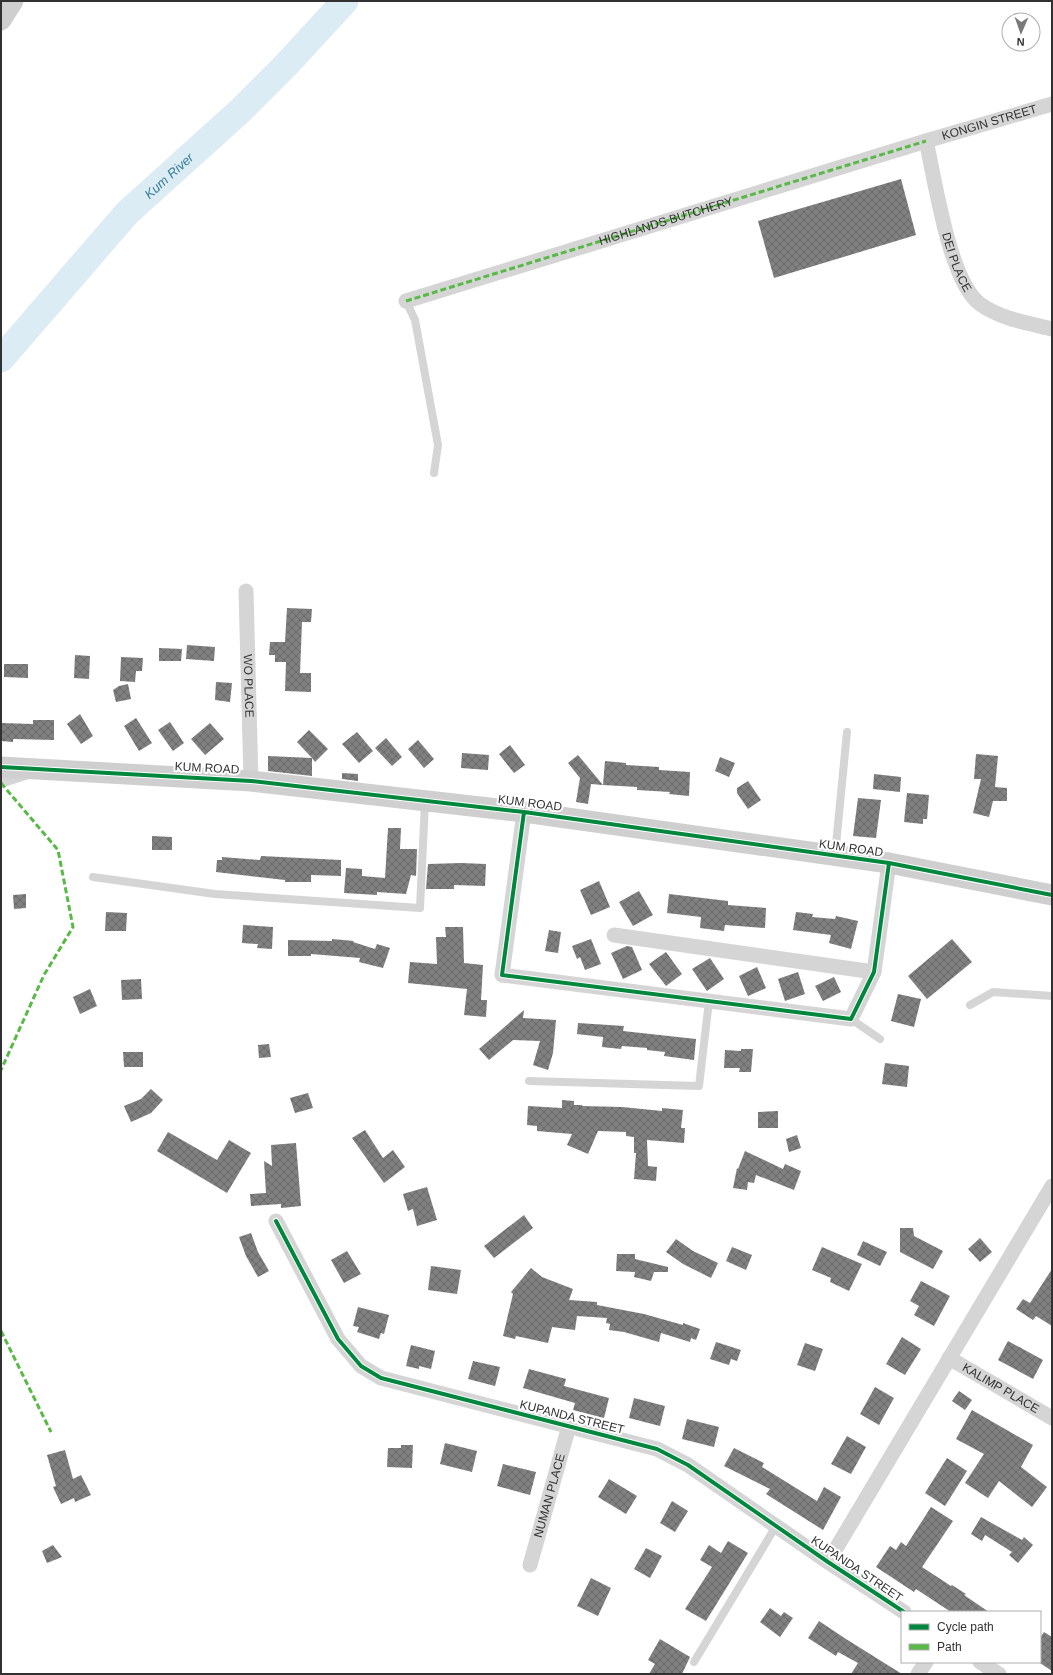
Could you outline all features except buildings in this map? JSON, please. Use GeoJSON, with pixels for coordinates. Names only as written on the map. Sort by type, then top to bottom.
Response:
{"type":"FeatureCollection","features":[{"type":"Feature","properties":{"kind":"street"},"geometry":{"type":"LineString","coordinates":[[1,20],[13,1]]}},
{"type":"Feature","properties":{"kind":"street","name":"KONGIN STREET"},"geometry":{"type":"LineString","coordinates":[[926,140],[1052,104]]}},
{"type":"Feature","properties":{"kind":"street","name":"HIGHLANDS BUTCHERY"},"geometry":{"type":"LineString","coordinates":[[406,302],[926,140]]}},
{"type":"Feature","properties":{"kind":"street","name":"DEI PLACE"},"geometry":{"type":"LineString","coordinates":[[926,140],[952,258],[966,286],[980,303],[1004,316],[1052,329]]}},
{"type":"Feature","properties":{"kind":"street","name":"WO PLACE"},"geometry":{"type":"LineString","coordinates":[[246,591],[251,780]]}},
{"type":"Feature","properties":{"kind":"street","name":"KUM ROAD"},"geometry":{"type":"LineString","coordinates":[[1,767],[251,780],[524,812],[889,863],[1052,895]]}},
{"type":"Feature","properties":{"kind":"street"},"geometry":{"type":"LineString","coordinates":[[1,780],[36,768]]}},
{"type":"Feature","properties":{"kind":"street"},"geometry":{"type":"LineString","coordinates":[[524,812],[502,975],[851,1018],[874,972],[889,863]]}},
{"type":"Feature","properties":{"kind":"street"},"geometry":{"type":"LineString","coordinates":[[614,935],[874,972]]}},
{"type":"Feature","properties":{"kind":"street"},"geometry":{"type":"LineString","coordinates":[[828,1562],[1052,1186]]}},
{"type":"Feature","properties":{"kind":"street","name":"KUPANDA STREET"},"geometry":{"type":"LineString","coordinates":[[276,1221],[338,1339],[361,1366],[381,1378],[657,1449],[688,1465],[828,1562],[902,1611]]}},
{"type":"Feature","properties":{"kind":"street","name":"KALIMP PLACE"},"geometry":{"type":"LineString","coordinates":[[949,1358],[1052,1418]]}},
{"type":"Feature","properties":{"kind":"street","name":"NUMAN PLACE"},"geometry":{"type":"LineString","coordinates":[[530,1565],[569,1426]]}},
{"type":"Feature","properties":{"kind":"street"},"geometry":{"type":"LineString","coordinates":[[918,1674],[925,1663]]}},
{"type":"Feature","properties":{"kind":"street"},"geometry":{"type":"LineString","coordinates":[[982,1663],[999,1674]]}},
{"type":"Feature","properties":{"kind":"lane"},"geometry":{"type":"LineString","coordinates":[[406,302],[415,320],[438,445],[434,473]]}},
{"type":"Feature","properties":{"kind":"lane"},"geometry":{"type":"LineString","coordinates":[[835,856],[847,732]]}},
{"type":"Feature","properties":{"kind":"lane"},"geometry":{"type":"LineString","coordinates":[[92,877],[215,894],[420,908],[425,801]]}},
{"type":"Feature","properties":{"kind":"lane"},"geometry":{"type":"LineString","coordinates":[[970,1005],[993,992],[1052,996]]}},
{"type":"Feature","properties":{"kind":"lane"},"geometry":{"type":"LineString","coordinates":[[529,1081],[699,1086],[709,1001]]}},
{"type":"Feature","properties":{"kind":"lane"},"geometry":{"type":"LineString","coordinates":[[851,1018],[880,1039]]}},
{"type":"Feature","properties":{"kind":"lane"},"geometry":{"type":"LineString","coordinates":[[694,1662],[776,1526]]}},
{"type":"Feature","properties":{"kind":"waterway","name":"Kum River"},"geometry":{"type":"LineString","coordinates":[[1,359],[127,213],[240,111],[286,65],[345,1]]}},
{"type":"Feature","properties":{"kind":"marked path"},"geometry":{"type":"LineString","coordinates":[[406,301],[926,141]]}},
{"type":"Feature","properties":{"kind":"marked path"},"geometry":{"type":"LineString","coordinates":[[1,783],[58,850],[73,927],[44,975],[1,1070]]}},
{"type":"Feature","properties":{"kind":"marked path"},"geometry":{"type":"LineString","coordinates":[[1,1331],[51,1432]]}},
{"type":"Feature","properties":{"kind":"cycle path"},"geometry":{"type":"LineString","coordinates":[[1,767],[251,781],[524,812],[889,863],[1052,895]]}},
{"type":"Feature","properties":{"kind":"cycle path"},"geometry":{"type":"LineString","coordinates":[[524,812],[502,975],[851,1019],[874,972],[889,863]]}},
{"type":"Feature","properties":{"kind":"cycle path"},"geometry":{"type":"LineString","coordinates":[[276,1221],[338,1339],[361,1366],[381,1378],[657,1449],[688,1465],[828,1562],[902,1611]]}}]}
